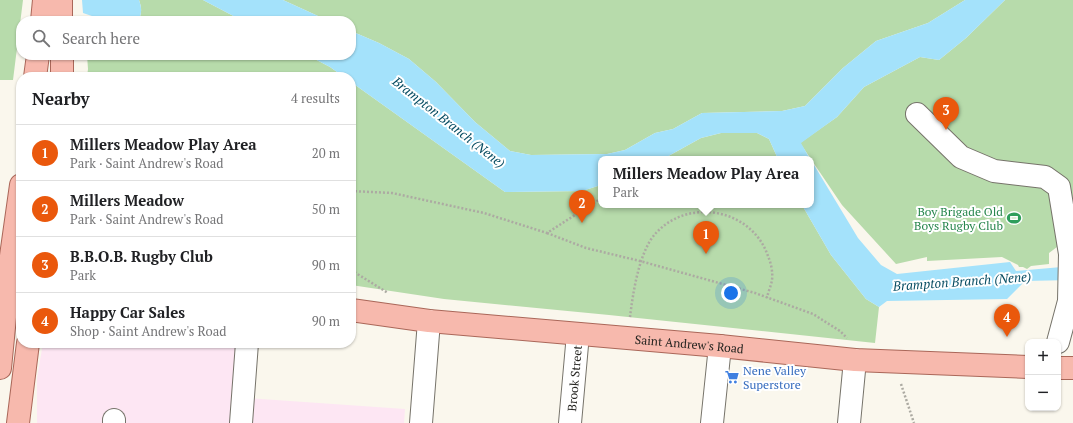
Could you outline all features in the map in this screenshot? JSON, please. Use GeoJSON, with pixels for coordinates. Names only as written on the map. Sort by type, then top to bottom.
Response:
{"type":"FeatureCollection","features":[{"type":"Feature","properties":{"kind":"main road"},"geometry":{"type":"LineString","coordinates":[[36,72],[37,60]]}},
{"type":"Feature","properties":{"kind":"main road"},"geometry":{"type":"LineString","coordinates":[[62,60],[62,72]]}},
{"type":"Feature","properties":{"kind":"main road"},"geometry":{"type":"LineString","coordinates":[[0,368],[16,220]]}},
{"type":"Feature","properties":{"kind":"main road","name":"Saint Andrew's Road"},"geometry":{"type":"LineString","coordinates":[[356,311],[429,321],[720,346],[862,360],[1025,367]]}},
{"type":"Feature","properties":{"kind":"main road"},"geometry":{"type":"LineString","coordinates":[[18,423],[27,348]]}},
{"type":"Feature","properties":{"kind":"main road"},"geometry":{"type":"LineString","coordinates":[[1061,368],[1073,368]]}},
{"type":"Feature","properties":{"kind":"street"},"geometry":{"type":"LineString","coordinates":[[917,114],[960,158],[994,171],[1045,177],[1060,187],[1070,254],[1068,301],[1059,339]]}},
{"type":"Feature","properties":{"kind":"street"},"geometry":{"type":"LineString","coordinates":[[421,423],[429,321]]}},
{"type":"Feature","properties":{"kind":"street","name":"Brook Street"},"geometry":{"type":"LineString","coordinates":[[570,423],[578,334]]}},
{"type":"Feature","properties":{"kind":"street"},"geometry":{"type":"LineString","coordinates":[[712,423],[720,346]]}},
{"type":"Feature","properties":{"kind":"street"},"geometry":{"type":"LineString","coordinates":[[241,423],[247,348]]}},
{"type":"Feature","properties":{"kind":"street"},"geometry":{"type":"LineString","coordinates":[[849,423],[862,360]]}},
{"type":"Feature","properties":{"kind":"path"},"geometry":{"type":"LineString","coordinates":[[356,191],[392,193],[469,209],[547,233],[586,248],[640,261],[767,298],[814,314],[840,331],[862,360]]}},
{"type":"Feature","properties":{"kind":"path"},"geometry":{"type":"LineString","coordinates":[[547,233],[598,200]]}},
{"type":"Feature","properties":{"kind":"path"},"geometry":{"type":"LineString","coordinates":[[627,338],[630,310],[640,261],[656,233],[668,222],[686,214],[709,211],[726,215],[743,222],[756,235],[765,248],[771,265],[772,280],[767,298]]}},
{"type":"Feature","properties":{"kind":"path"},"geometry":{"type":"LineString","coordinates":[[894,362],[914,423]]}},
{"type":"Feature","properties":{"kind":"shaded area"},"geometry":{"type":"Polygon","coordinates":[[[42,348],[239,348],[234,397],[405,409],[404,423],[37,423],[37,378],[42,348]]]}},
{"type":"Feature","properties":{"kind":"green space"},"geometry":{"type":"Polygon","coordinates":[[[0,0],[23,0],[21,16],[16,16],[16,56],[13,80],[0,80],[0,0]]]}},
{"type":"Feature","properties":{"kind":"green space"},"geometry":{"type":"Polygon","coordinates":[[[139,0],[203,0],[233,16],[140,16],[141,6],[139,0]]]}},
{"type":"Feature","properties":{"kind":"green space"},"geometry":{"type":"Polygon","coordinates":[[[283,0],[965,0],[928,23],[876,41],[843,68],[805,106],[782,111],[702,113],[673,129],[655,133],[625,150],[607,154],[531,155],[510,151],[475,122],[436,82],[409,59],[379,43],[356,33],[356,16],[318,16],[283,0]]]}},
{"type":"Feature","properties":{"kind":"green space"},"geometry":{"type":"Polygon","coordinates":[[[1005,0],[1073,0],[1073,235],[1049,253],[1049,264],[1031,266],[1027,269],[1019,267],[1018,265],[1002,257],[927,261],[927,257],[896,264],[842,205],[814,164],[814,156],[809,156],[800,143],[837,117],[864,87],[920,57],[939,60],[966,38],[1005,0]]]}},
{"type":"Feature","properties":{"kind":"green space"},"geometry":{"type":"Polygon","coordinates":[[[87,60],[317,60],[337,72],[88,72],[87,60]]]}},
{"type":"Feature","properties":{"kind":"green space"},"geometry":{"type":"Polygon","coordinates":[[[356,86],[505,192],[582,191],[598,186],[598,208],[804,208],[831,255],[866,299],[879,307],[875,343],[444,299],[356,286],[356,86]]]}},
{"type":"Feature","properties":{"kind":"green space"},"geometry":{"type":"Polygon","coordinates":[[[721,133],[757,133],[769,139],[777,156],[668,156],[701,138],[721,133]]]}},
{"type":"Feature","properties":{"kind":"water"},"geometry":{"type":"Polygon","coordinates":[[[82,0],[139,0],[141,8],[140,16],[92,16],[83,13],[82,0]]]}},
{"type":"Feature","properties":{"kind":"water"},"geometry":{"type":"Polygon","coordinates":[[[203,0],[283,0],[318,16],[233,16],[203,0]]]}},
{"type":"Feature","properties":{"kind":"water","name":"Brampton Branch (Nene)"},"geometry":{"type":"Polygon","coordinates":[[[965,0],[1005,0],[966,38],[939,60],[920,57],[864,87],[837,117],[801,143],[808,156],[777,156],[769,139],[757,133],[721,133],[701,138],[668,156],[598,156],[598,186],[582,191],[505,192],[356,86],[356,72],[337,72],[317,60],[356,60],[356,33],[379,43],[409,59],[436,82],[475,122],[510,151],[531,155],[607,154],[625,150],[655,133],[673,129],[702,113],[782,111],[805,106],[843,68],[876,41],[928,23],[965,0]]]}},
{"type":"Feature","properties":{"kind":"water","name":"Brampton Branch (Nene)"},"geometry":{"type":"Polygon","coordinates":[[[814,165],[858,238],[881,265],[897,274],[1010,262],[1016,271],[1073,266],[1073,280],[1025,281],[1007,299],[887,301],[879,307],[866,299],[831,255],[804,208],[814,208],[814,165]]]}},
{"type":"Feature","properties":{"kind":"place","name":"B.B.O.B. Rugby Club"},"geometry":{"type":"Point","coordinates":[946,130]}},
{"type":"Feature","properties":{"kind":"place","name":"Boy Brigade Old Boys Rugby Club"},"geometry":{"type":"Point","coordinates":[1014,218]}},
{"type":"Feature","properties":{"kind":"place","name":"Millers Meadow"},"geometry":{"type":"Point","coordinates":[582,223]}},
{"type":"Feature","properties":{"kind":"place","name":"Millers Meadow Play Area"},"geometry":{"type":"Point","coordinates":[706,254]}},
{"type":"Feature","properties":{"kind":"place","name":"Happy Car Sales"},"geometry":{"type":"Point","coordinates":[1007,337]}},
{"type":"Feature","properties":{"kind":"place","name":"Nene Valley Superstore"},"geometry":{"type":"Point","coordinates":[732,377]}}]}
